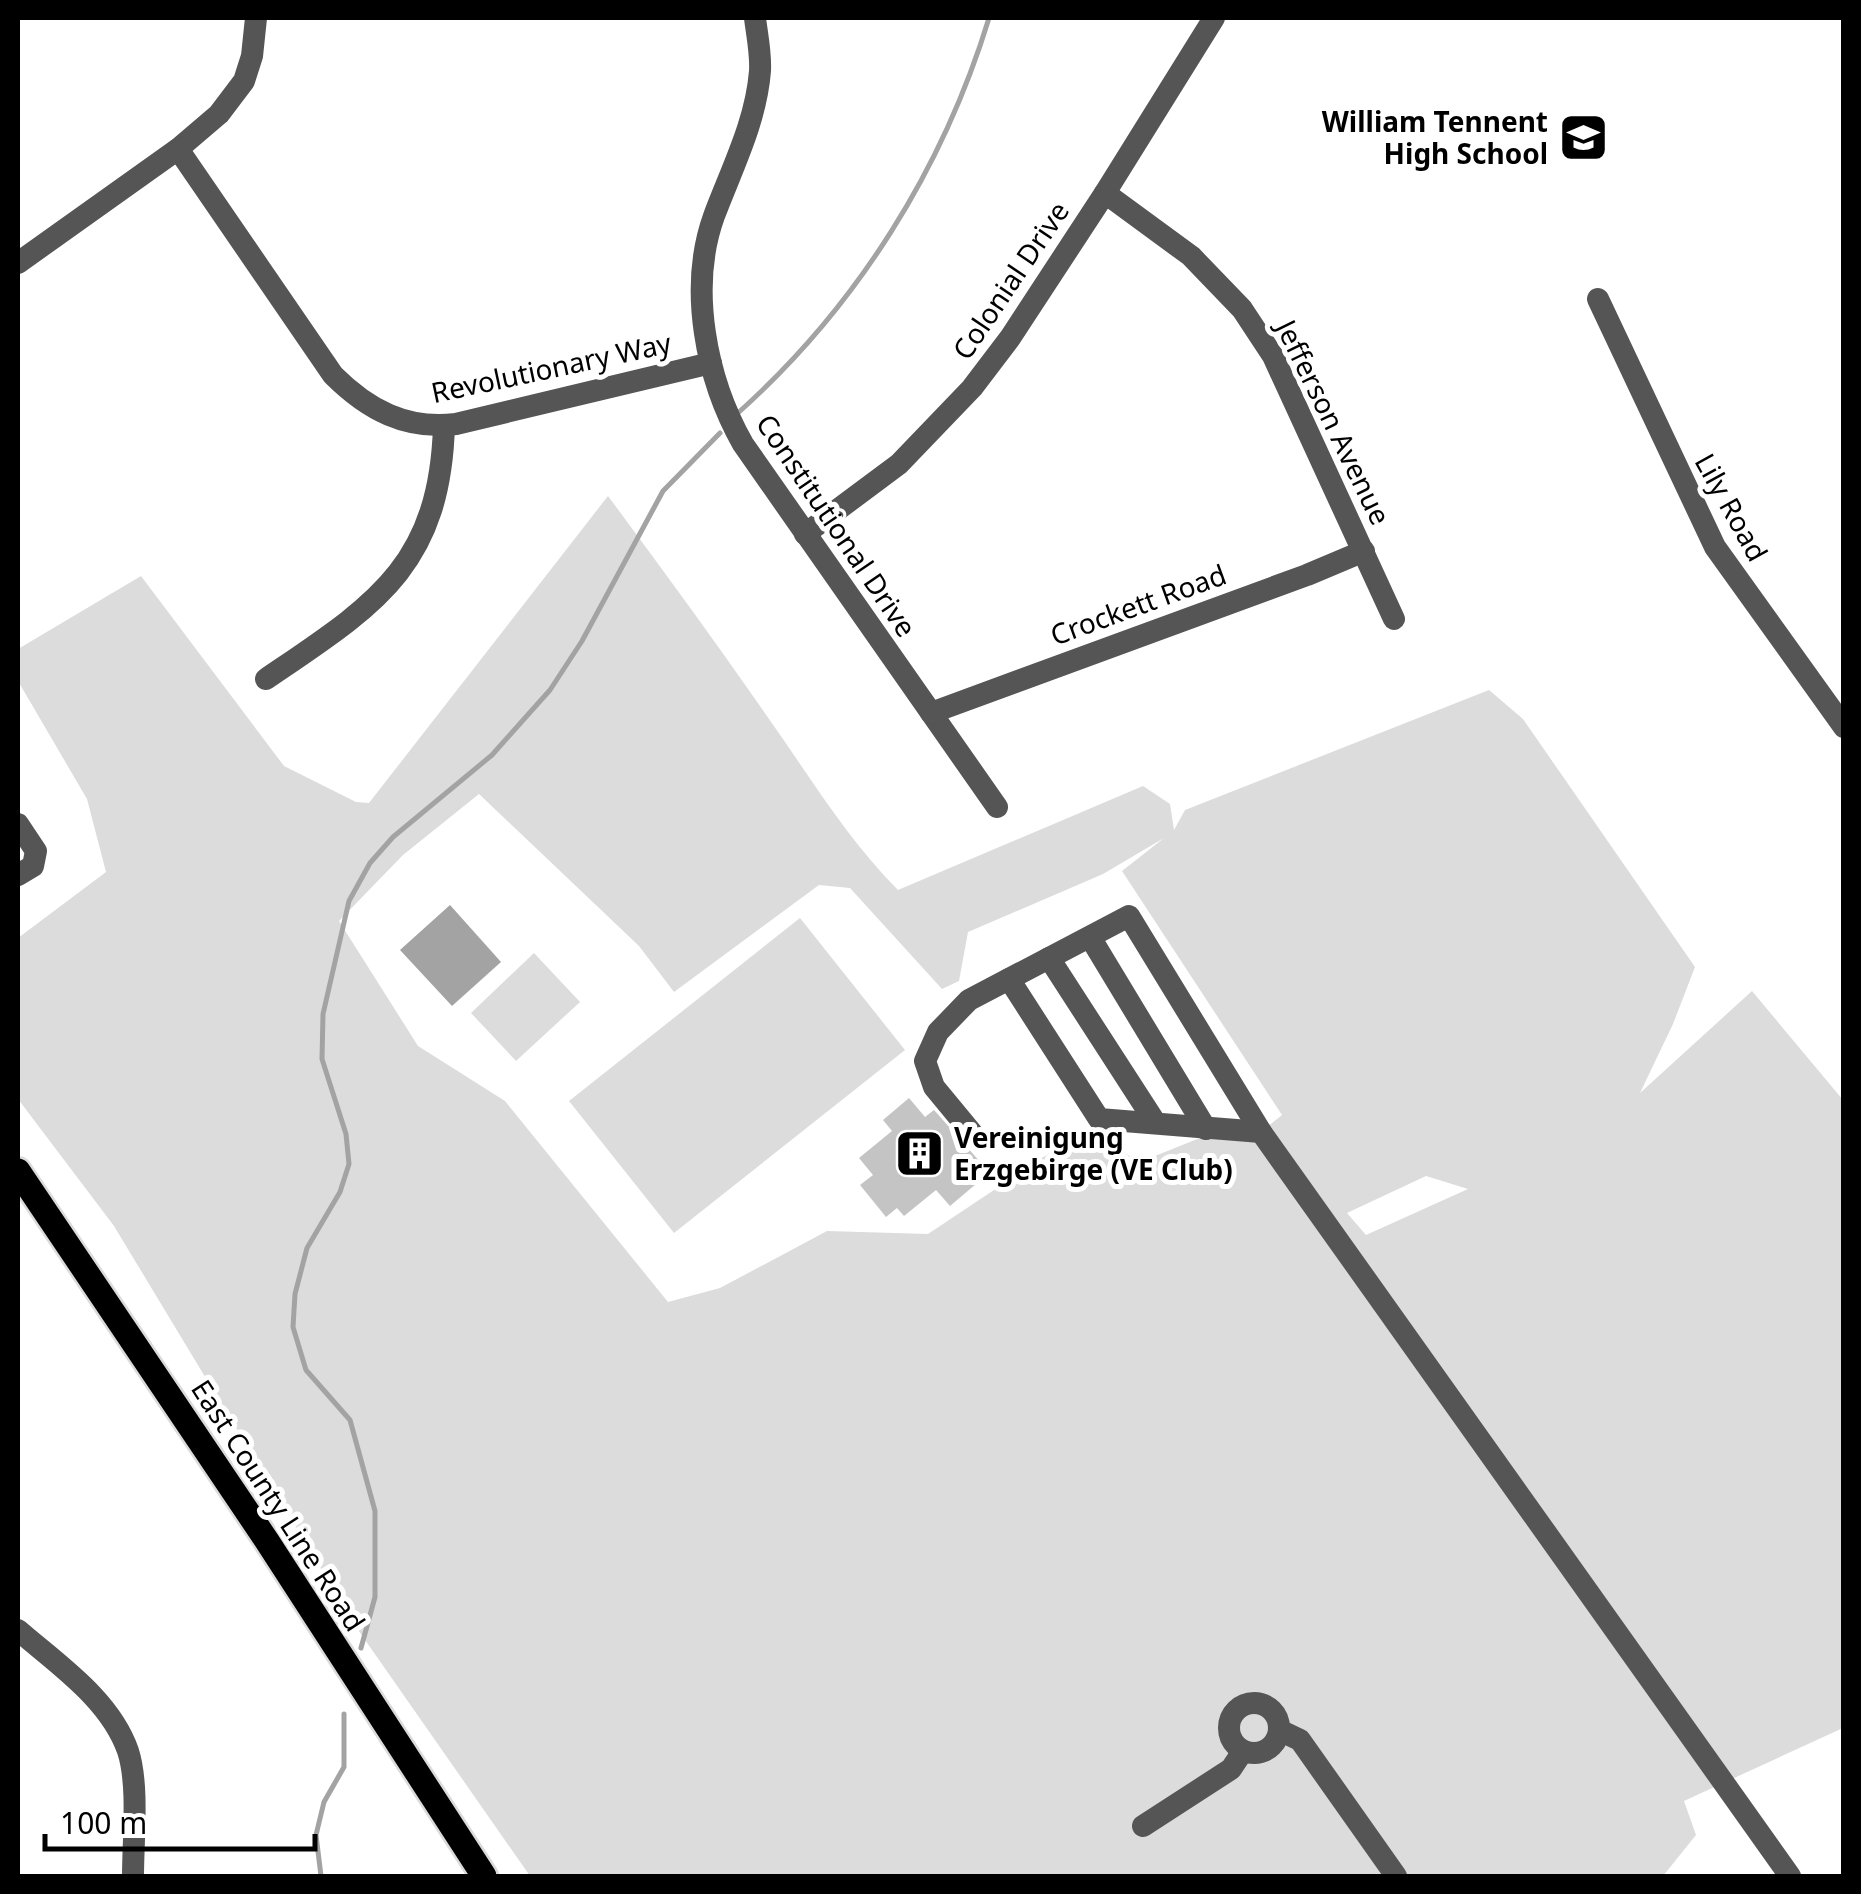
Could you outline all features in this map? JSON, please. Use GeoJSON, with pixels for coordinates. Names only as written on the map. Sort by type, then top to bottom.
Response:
{"type":"FeatureCollection","features":[{"type":"Feature","properties":{"kind":"main road","name":"East County Line Road"},"geometry":{"type":"LineString","coordinates":[[18,1171],[247,1510],[484,1876]]}},
{"type":"Feature","properties":{"kind":"street"},"geometry":{"type":"LineString","coordinates":[[18,263],[178,149],[219,114],[244,80],[252,56],[256,18]]}},
{"type":"Feature","properties":{"kind":"street","name":"Constitutional Drive"},"geometry":{"type":"LineString","coordinates":[[755,18],[760,71],[754,103],[706,244],[704,316],[720,397],[733,426],[997,807]]}},
{"type":"Feature","properties":{"kind":"street","name":"Colonial Drive"},"geometry":{"type":"LineString","coordinates":[[806,534],[899,464],[972,388],[1010,338],[1105,193],[1214,18]]}},
{"type":"Feature","properties":{"kind":"street","name":"Revolutionary Way"},"geometry":{"type":"LineString","coordinates":[[178,149],[333,375],[351,393],[392,418],[444,425],[711,364]]}},
{"type":"Feature","properties":{"kind":"street","name":"Jefferson Avenue"},"geometry":{"type":"LineString","coordinates":[[1105,193],[1191,256],[1242,310],[1273,356],[1394,619]]}},
{"type":"Feature","properties":{"kind":"street","name":"Lily Road"},"geometry":{"type":"LineString","coordinates":[[1598,299],[1716,547],[1844,727]]}},
{"type":"Feature","properties":{"kind":"street"},"geometry":{"type":"LineString","coordinates":[[266,679],[352,620],[394,580],[434,502],[443,458],[444,425]]}},
{"type":"Feature","properties":{"kind":"street","name":"Crockett Road"},"geometry":{"type":"LineString","coordinates":[[931,712],[1307,576],[1364,551]]}},
{"type":"Feature","properties":{"kind":"street"},"geometry":{"type":"LineString","coordinates":[[18,824],[36,851],[34,866],[18,875]]}},
{"type":"Feature","properties":{"kind":"street"},"geometry":{"type":"LineString","coordinates":[[972,1133],[934,1087],[926,1061],[938,1032],[970,1000],[1129,916],[1261,1132],[1790,1876]]}},
{"type":"Feature","properties":{"kind":"street"},"geometry":{"type":"LineString","coordinates":[[1090,937],[1206,1128]]}},
{"type":"Feature","properties":{"kind":"street"},"geometry":{"type":"LineString","coordinates":[[1050,958],[1155,1122]]}},
{"type":"Feature","properties":{"kind":"street"},"geometry":{"type":"LineString","coordinates":[[1009,979],[1099,1119],[1261,1132]]}},
{"type":"Feature","properties":{"kind":"street"},"geometry":{"type":"LineString","coordinates":[[18,1630],[98,1702],[118,1728],[129,1753],[132,1780],[133,1876]]}},
{"type":"Feature","properties":{"kind":"street"},"geometry":{"type":"LineString","coordinates":[[1255,1703],[1272,1712],[1279,1730],[1277,1739],[1264,1752],[1243,1751],[1230,1737],[1231,1718],[1246,1705],[1255,1703]]}},
{"type":"Feature","properties":{"kind":"street"},"geometry":{"type":"LineString","coordinates":[[1279,1730],[1300,1740],[1396,1876]]}},
{"type":"Feature","properties":{"kind":"street"},"geometry":{"type":"LineString","coordinates":[[1143,1826],[1231,1770],[1243,1751]]}},
{"type":"Feature","properties":{"kind":"shaded area"},"geometry":{"type":"Polygon","coordinates":[[[608,496],[846,829],[898,890],[1143,786],[1170,804],[1174,830],[1185,810],[1489,690],[1523,719],[1695,967],[1640,1093],[1752,991],[1843,1100],[1843,1728],[1684,1801],[1696,1835],[1663,1876],[530,1876],[356,1627],[114,1226],[18,1099],[18,938],[106,872],[87,799],[18,681],[18,649],[141,576],[284,766],[356,802],[369,803],[608,496]],[[479,794],[403,855],[339,921],[418,1046],[505,1101],[668,1302],[720,1288],[827,1231],[928,1234],[1069,1140],[1114,1147],[1140,1162],[1237,1123],[1261,1132],[1282,1115],[1122,871],[1164,838],[1103,874],[968,932],[959,981],[942,989],[850,888],[819,885],[674,992],[639,946],[479,794]],[[1426,1176],[1347,1213],[1366,1235],[1468,1189],[1426,1176]]]}},
{"type":"Feature","properties":{"kind":"shaded area"},"geometry":{"type":"Polygon","coordinates":[[[450,905],[501,962],[452,1006],[400,950],[450,905]]]}},
{"type":"Feature","properties":{"kind":"shaded area"},"geometry":{"type":"Polygon","coordinates":[[[800,918],[905,1050],[674,1233],[569,1101],[800,918]]]}},
{"type":"Feature","properties":{"kind":"shaded area"},"geometry":{"type":"Polygon","coordinates":[[[534,953],[580,1002],[516,1061],[471,1013],[534,953]]]}},
{"type":"Feature","properties":{"kind":"building","name":"Vereinigung Erzgebirge (VE Club)"},"geometry":{"type":"Polygon","coordinates":[[[909,1098],[925,1117],[934,1110],[982,1164],[969,1175],[976,1184],[950,1206],[936,1190],[904,1216],[897,1208],[886,1217],[860,1185],[873,1175],[859,1158],[892,1131],[883,1120],[909,1098]]]}},
{"type":"Feature","properties":{"kind":"waterway"},"geometry":{"type":"LineString","coordinates":[[739,412],[821,327],[891,232],[947,128],[989,18]]}},
{"type":"Feature","properties":{"kind":"waterway"},"geometry":{"type":"LineString","coordinates":[[361,1648],[375,1597],[375,1511],[350,1420],[306,1370],[293,1327],[295,1294],[307,1248],[340,1192],[349,1164],[346,1134],[322,1059],[323,1014],[349,901],[370,863],[393,837],[492,755],[550,690],[582,641],[663,491],[720,433]]}},
{"type":"Feature","properties":{"kind":"waterway"},"geometry":{"type":"LineString","coordinates":[[321,1876],[316,1835],[324,1802],[344,1767],[344,1714]]}},
{"type":"Feature","properties":{"kind":"place","name":"William Tennent High School"},"geometry":{"type":"Point","coordinates":[1583,137]}},
{"type":"Feature","properties":{"kind":"place","name":"Vereinigung Erzgebirge (VE Club)"},"geometry":{"type":"Point","coordinates":[919,1153]}}]}
